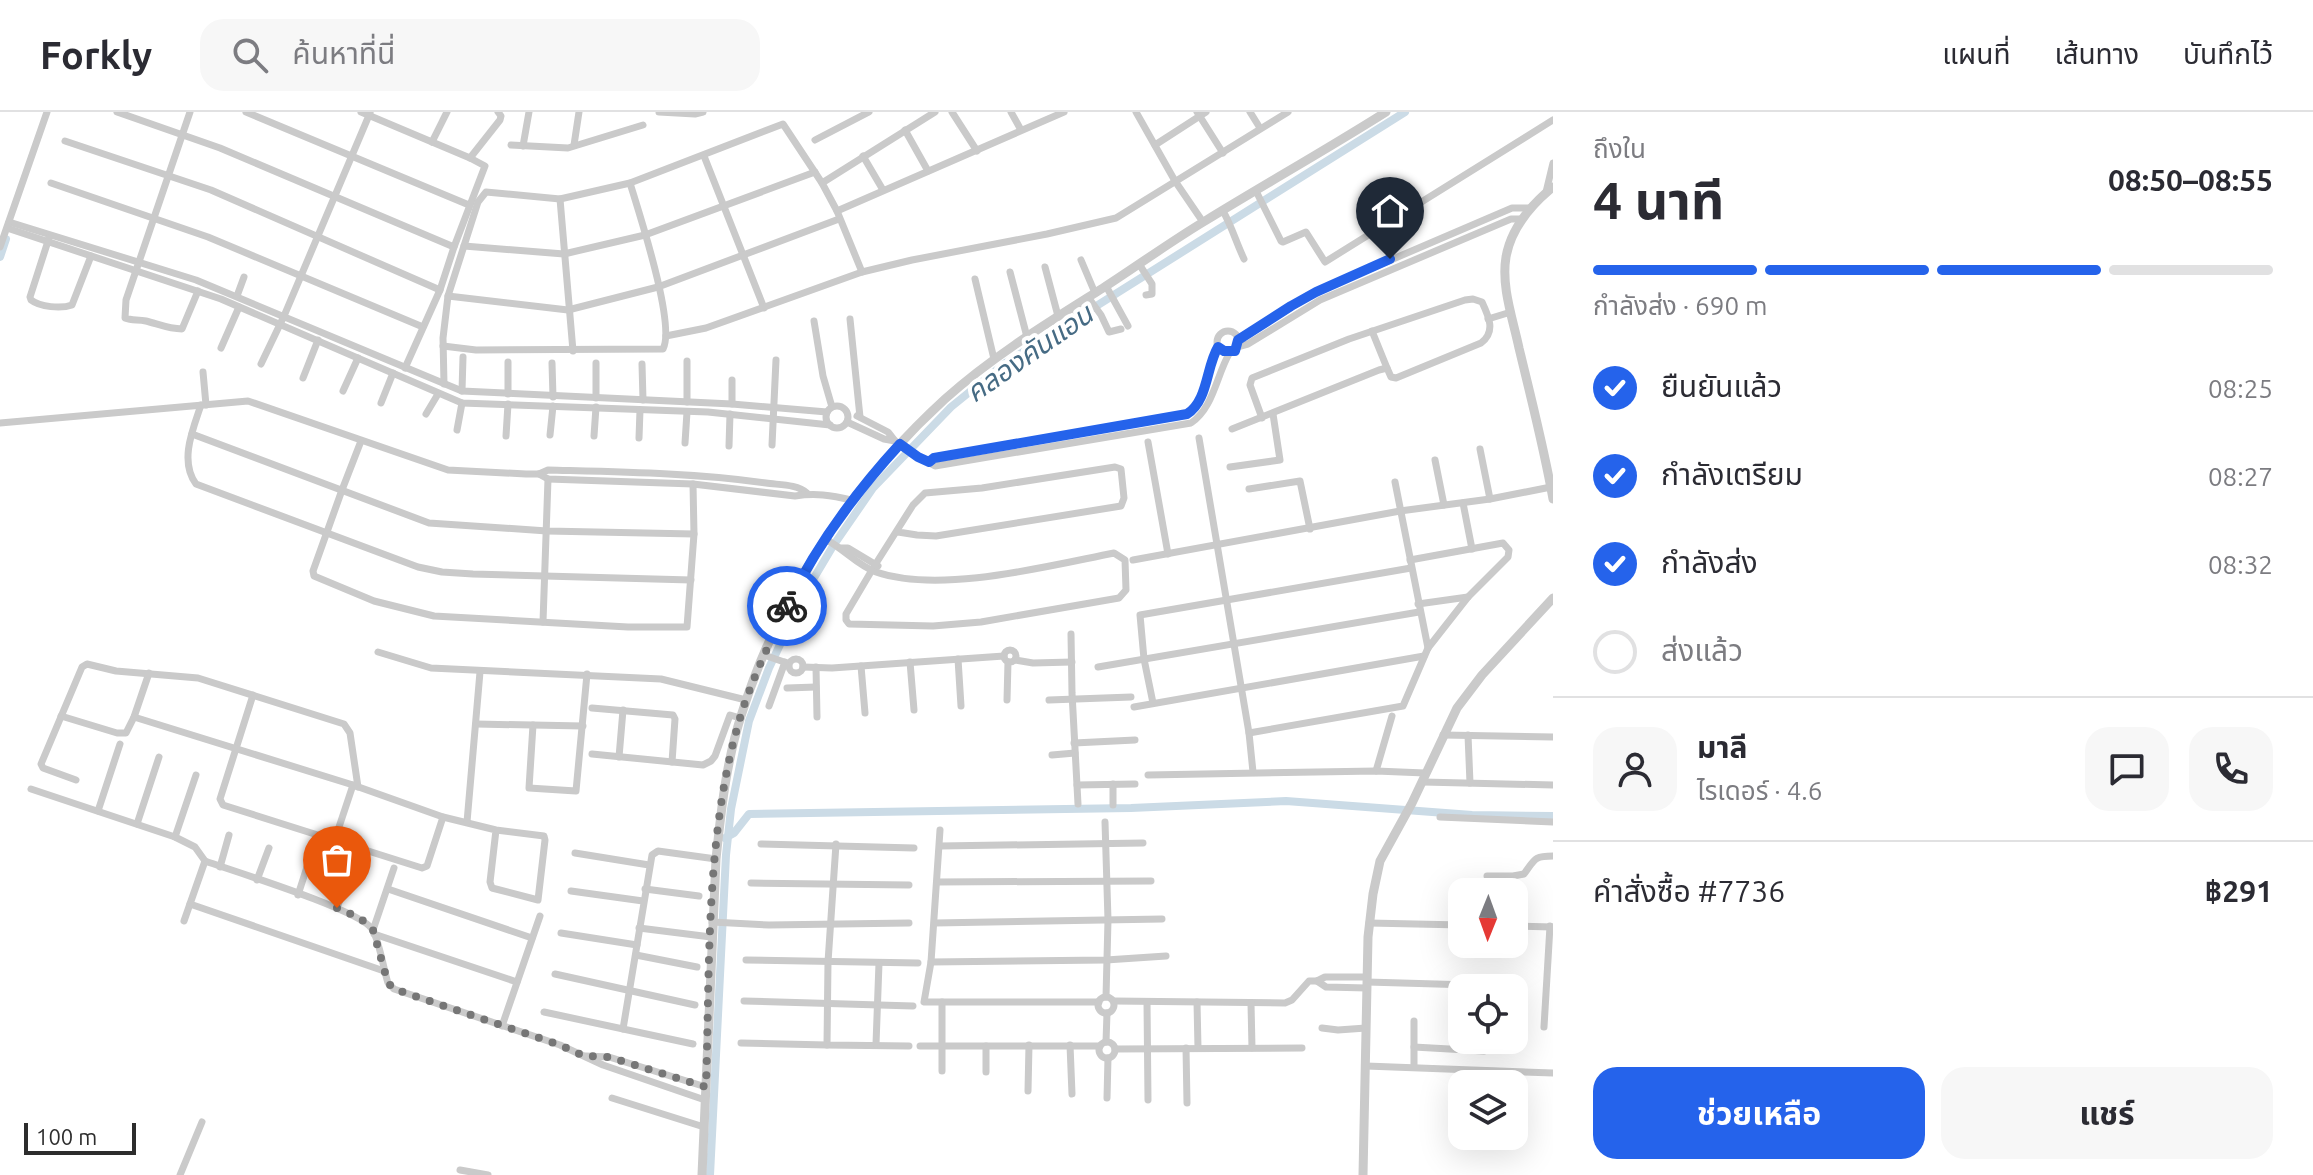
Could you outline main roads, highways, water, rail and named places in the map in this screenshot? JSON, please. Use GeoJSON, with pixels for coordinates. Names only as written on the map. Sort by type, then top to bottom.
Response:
{"type":"FeatureCollection","features":[{"type":"Feature","properties":{"kind":"waterway","name":"คลองคันแอน"},"geometry":{"type":"LineString","coordinates":[[710,1175],[731,809],[749,721],[769,668],[802,598],[833,546],[873,488],[951,407],[1004,364],[1405,112]]}},
{"type":"Feature","properties":{"kind":"waterway"},"geometry":{"type":"LineString","coordinates":[[0,257],[6,239]]}},
{"type":"Feature","properties":{"kind":"waterway"},"geometry":{"type":"LineString","coordinates":[[725,838],[734,833],[749,814],[1131,808],[1286,801],[1472,815],[1553,816]]}}]}
